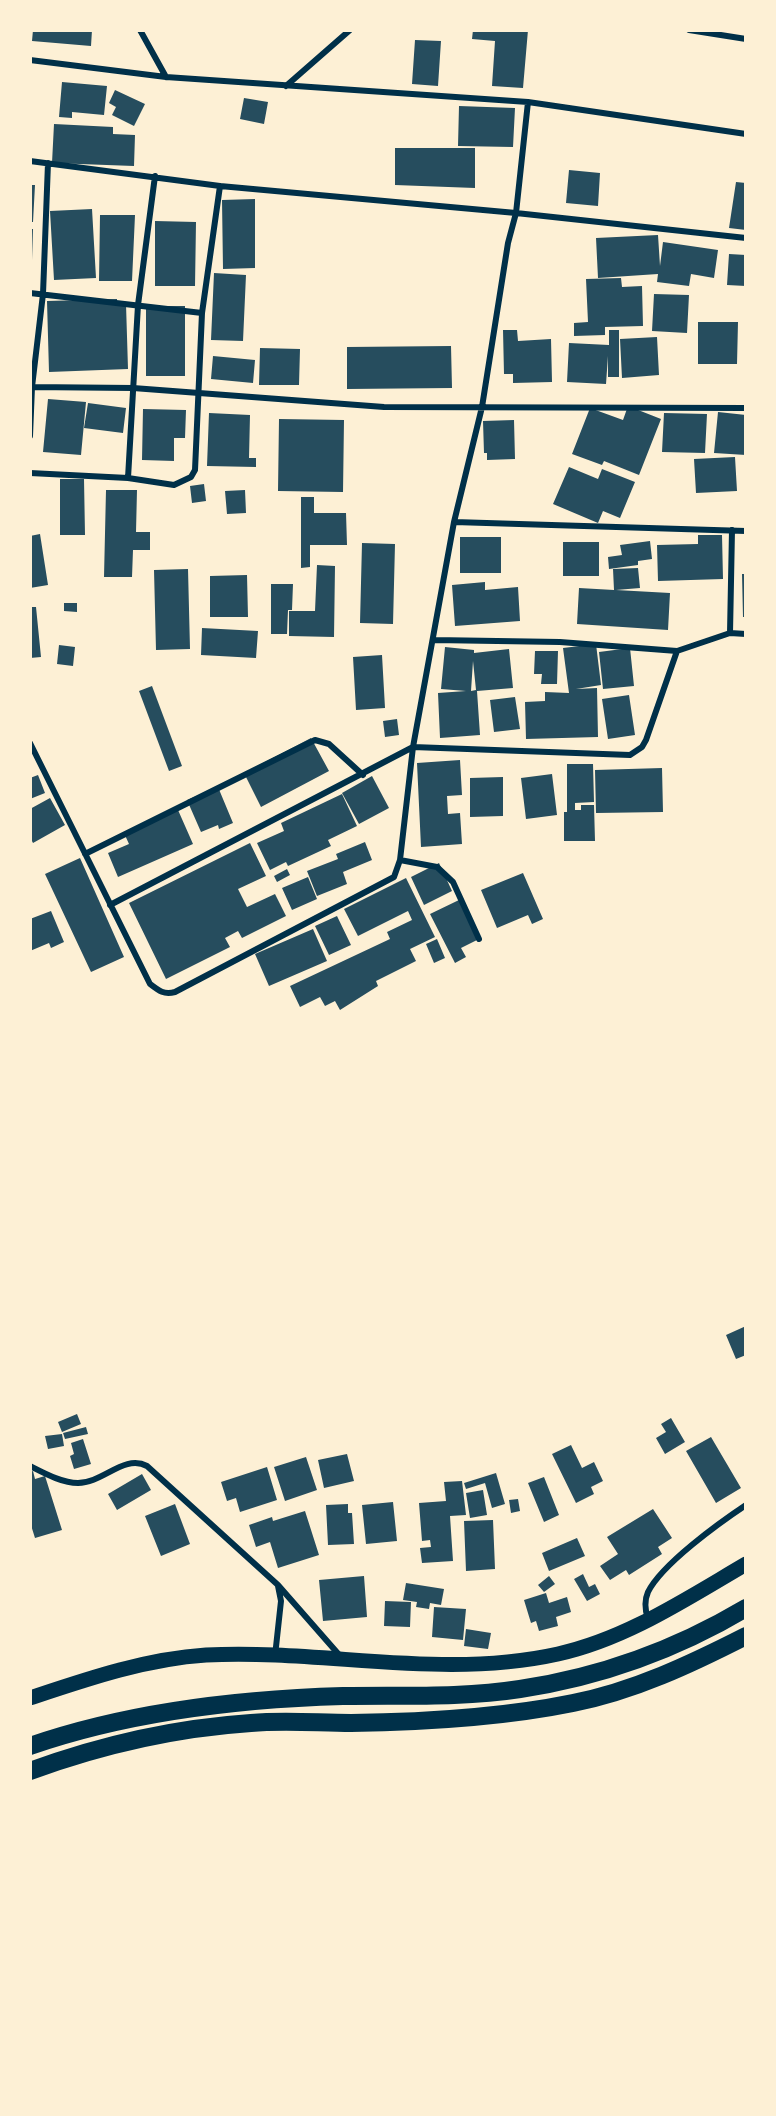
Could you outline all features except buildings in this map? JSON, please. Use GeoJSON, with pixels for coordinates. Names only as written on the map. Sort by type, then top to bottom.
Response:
{"type":"FeatureCollection","features":[{"type":"Feature","properties":{"kind":"highway"},"geometry":{"type":"LineString","coordinates":[[30,1746],[93,1728],[233,1705],[340,1696],[487,1693],[554,1683],[657,1652],[746,1608]]}},
{"type":"Feature","properties":{"kind":"highway"},"geometry":{"type":"LineString","coordinates":[[30,1771],[127,1742],[212,1726],[292,1721],[348,1723],[450,1719],[573,1703],[606,1695],[662,1676],[746,1636]]}},
{"type":"Feature","properties":{"kind":"main road"},"geometry":{"type":"LineString","coordinates":[[30,1698],[84,1680],[166,1660],[222,1655],[412,1665],[507,1663],[587,1646],[648,1620],[746,1564]]}},
{"type":"Feature","properties":{"kind":"street"},"geometry":{"type":"LineString","coordinates":[[140,30],[166,77]]}},
{"type":"Feature","properties":{"kind":"street"},"geometry":{"type":"LineString","coordinates":[[286,86],[350,30]]}},
{"type":"Feature","properties":{"kind":"street"},"geometry":{"type":"LineString","coordinates":[[689,30],[746,39]]}},
{"type":"Feature","properties":{"kind":"street"},"geometry":{"type":"LineString","coordinates":[[30,60],[166,77],[528,102],[746,134]]}},
{"type":"Feature","properties":{"kind":"street"},"geometry":{"type":"LineString","coordinates":[[30,743],[150,984],[167,994],[175,992],[370,892],[394,877],[400,860],[413,747],[454,522],[482,407],[507,243],[516,213],[528,102]]}},
{"type":"Feature","properties":{"kind":"street"},"geometry":{"type":"LineString","coordinates":[[30,161],[220,186],[516,213],[746,238]]}},
{"type":"Feature","properties":{"kind":"street"},"geometry":{"type":"LineString","coordinates":[[30,436],[31,387],[43,294],[48,163]]}},
{"type":"Feature","properties":{"kind":"street"},"geometry":{"type":"LineString","coordinates":[[128,478],[138,305],[155,176]]}},
{"type":"Feature","properties":{"kind":"street"},"geometry":{"type":"LineString","coordinates":[[30,473],[128,478],[174,485],[190,477],[195,470],[202,313],[220,186]]}},
{"type":"Feature","properties":{"kind":"street"},"geometry":{"type":"LineString","coordinates":[[30,293],[202,313]]}},
{"type":"Feature","properties":{"kind":"street"},"geometry":{"type":"LineString","coordinates":[[31,387],[133,388],[384,408],[746,408]]}},
{"type":"Feature","properties":{"kind":"street"},"geometry":{"type":"LineString","coordinates":[[454,522],[746,531]]}},
{"type":"Feature","properties":{"kind":"street"},"geometry":{"type":"LineString","coordinates":[[730,633],[732,530]]}},
{"type":"Feature","properties":{"kind":"street"},"geometry":{"type":"LineString","coordinates":[[434,640],[560,642],[677,651],[730,633],[746,634]]}},
{"type":"Feature","properties":{"kind":"street"},"geometry":{"type":"LineString","coordinates":[[110,905],[413,747],[630,755],[642,747],[646,740],[677,651]]}},
{"type":"Feature","properties":{"kind":"street"},"geometry":{"type":"LineString","coordinates":[[85,854],[315,740],[329,744],[363,775]]}},
{"type":"Feature","properties":{"kind":"street"},"geometry":{"type":"LineString","coordinates":[[400,860],[437,867],[453,882],[479,939]]}},
{"type":"Feature","properties":{"kind":"street"},"geometry":{"type":"LineString","coordinates":[[30,1466],[70,1482],[79,1483],[104,1477],[125,1464],[140,1462],[278,1585],[343,1660]]}},
{"type":"Feature","properties":{"kind":"street"},"geometry":{"type":"LineString","coordinates":[[648,1620],[646,1599],[652,1587],[696,1541],[746,1505]]}},
{"type":"Feature","properties":{"kind":"street"},"geometry":{"type":"LineString","coordinates":[[274,1656],[281,1601],[278,1585]]}}]}
